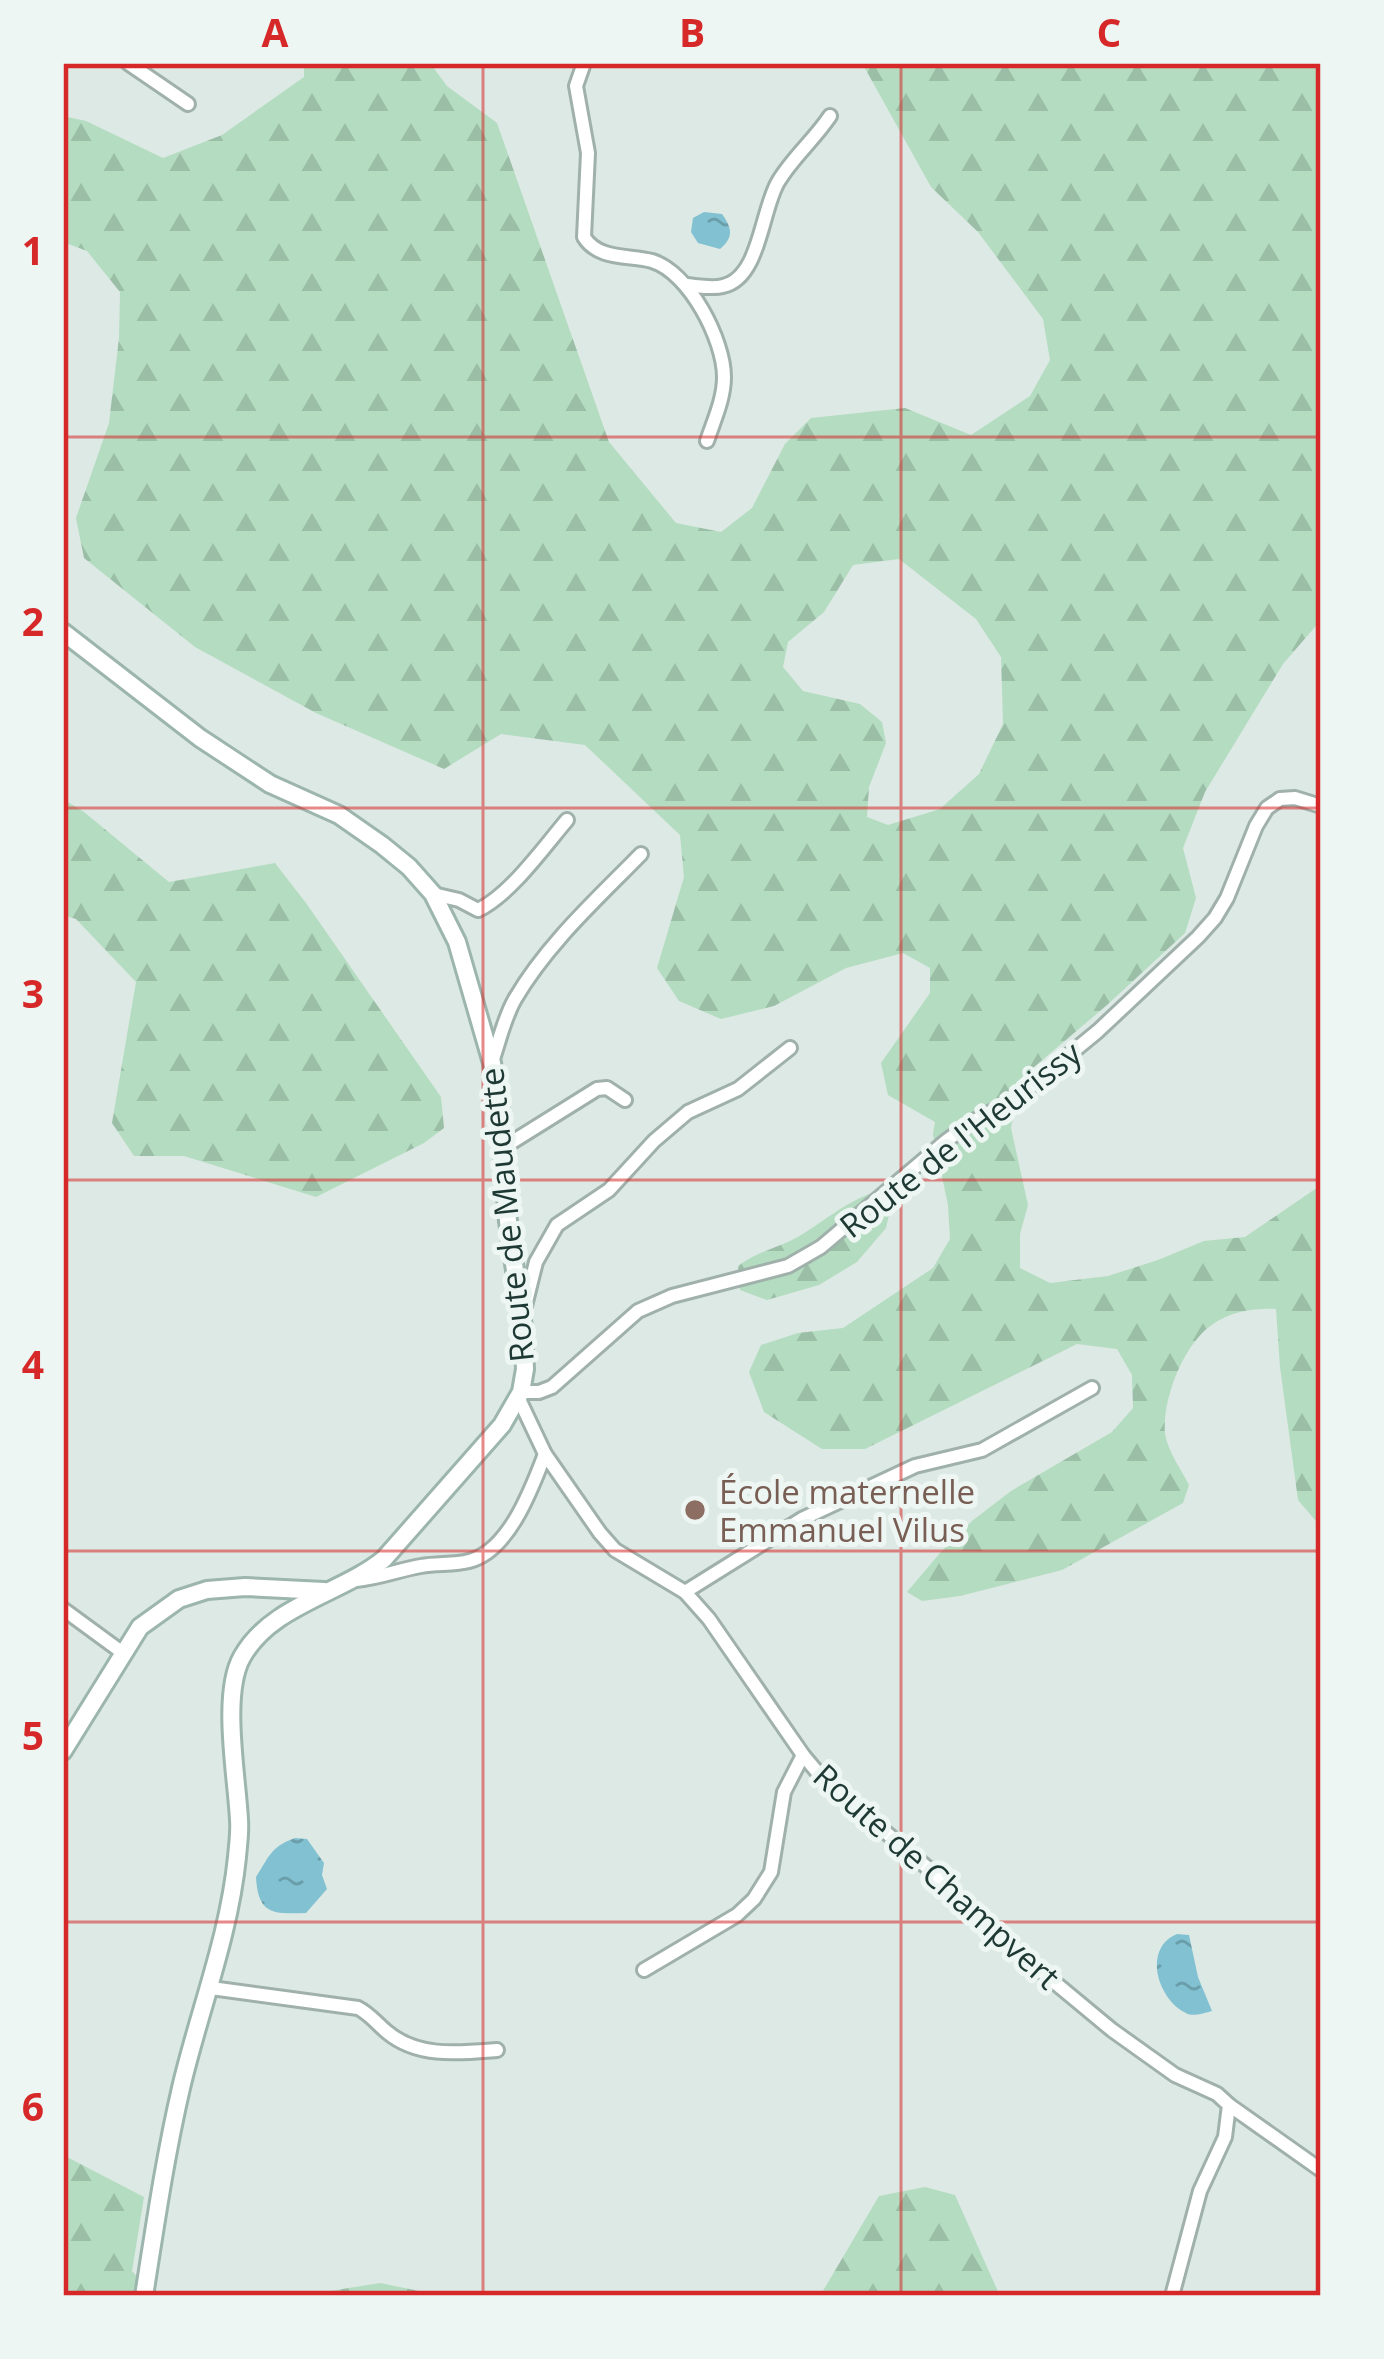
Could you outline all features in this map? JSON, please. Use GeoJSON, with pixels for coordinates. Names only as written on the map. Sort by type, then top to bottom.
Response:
{"type":"FeatureCollection","features":[{"type":"Feature","properties":{"kind":"street"},"geometry":{"type":"LineString","coordinates":[[128,63],[188,104]]}},
{"type":"Feature","properties":{"kind":"street"},"geometry":{"type":"LineString","coordinates":[[584,63],[576,86],[588,153],[584,236],[596,250],[670,269],[686,285],[711,328],[723,365],[722,396],[707,441]]}},
{"type":"Feature","properties":{"kind":"street"},"geometry":{"type":"LineString","coordinates":[[686,285],[719,288],[743,274],[774,189],[830,116]]}},
{"type":"Feature","properties":{"kind":"street","name":"Route de Maudette"},"geometry":{"type":"LineString","coordinates":[[63,632],[200,738],[270,784],[339,815],[382,845],[433,894],[457,943],[492,1064],[525,1369],[519,1394],[502,1425],[395,1548],[370,1571],[286,1615],[242,1657],[232,1720],[240,1827],[234,1882],[178,2105],[144,2296]]}},
{"type":"Feature","properties":{"kind":"street","name":"Route de l'Heurissy"},"geometry":{"type":"LineString","coordinates":[[519,1394],[552,1387],[638,1311],[672,1296],[788,1266],[821,1247],[946,1141],[1014,1100],[1098,1031],[1198,937],[1227,898],[1267,808],[1294,798],[1321,806]]}},
{"type":"Feature","properties":{"kind":"street"},"geometry":{"type":"LineString","coordinates":[[433,894],[478,910],[486,907],[567,820]]}},
{"type":"Feature","properties":{"kind":"street"},"geometry":{"type":"LineString","coordinates":[[492,1064],[522,988],[561,938],[641,854]]}},
{"type":"Feature","properties":{"kind":"street"},"geometry":{"type":"LineString","coordinates":[[522,1317],[536,1262],[557,1225],[609,1190],[653,1141],[688,1112],[738,1089],[790,1048]]}},
{"type":"Feature","properties":{"kind":"street"},"geometry":{"type":"LineString","coordinates":[[503,1147],[597,1088],[607,1088],[625,1100]]}},
{"type":"Feature","properties":{"kind":"street"},"geometry":{"type":"LineString","coordinates":[[685,1592],[802,1519],[915,1466],[982,1450],[1091,1388]]}},
{"type":"Feature","properties":{"kind":"street","name":"Route de Champvert"},"geometry":{"type":"LineString","coordinates":[[519,1394],[545,1454],[599,1533],[615,1550],[685,1592],[824,1780],[936,1875],[989,1928],[1146,2056],[1217,2094],[1321,2170]]}},
{"type":"Feature","properties":{"kind":"street"},"geometry":{"type":"LineString","coordinates":[[353,1580],[478,1558],[512,1524],[545,1454]]}},
{"type":"Feature","properties":{"kind":"street"},"geometry":{"type":"LineString","coordinates":[[63,1751],[140,1627],[179,1599],[207,1590],[245,1587],[326,1591]]}},
{"type":"Feature","properties":{"kind":"street"},"geometry":{"type":"LineString","coordinates":[[63,1609],[123,1653]]}},
{"type":"Feature","properties":{"kind":"street"},"geometry":{"type":"LineString","coordinates":[[644,1970],[737,1915],[754,1899],[771,1873],[784,1792],[803,1755]]}},
{"type":"Feature","properties":{"kind":"street"},"geometry":{"type":"LineString","coordinates":[[211,1988],[358,2008],[402,2042],[422,2050],[497,2050]]}},
{"type":"Feature","properties":{"kind":"street"},"geometry":{"type":"LineString","coordinates":[[1172,2296],[1200,2191],[1225,2138],[1229,2105]]}},
{"type":"Feature","properties":{"kind":"green space"},"geometry":{"type":"Polygon","coordinates":[[[304,63],[430,63],[447,86],[497,123],[609,442],[676,523],[721,532],[752,508],[785,444],[811,418],[905,408],[971,435],[1030,396],[1050,360],[1043,319],[978,232],[931,187],[862,63],[1321,63],[1321,620],[1283,664],[1205,792],[1183,848],[1196,898],[1185,933],[1020,1079],[1011,1128],[1028,1205],[1020,1234],[1020,1268],[1050,1283],[1108,1276],[1204,1241],[1245,1237],[1321,1185],[1321,1527],[1298,1500],[1276,1309],[1252,1310],[1228,1316],[1202,1333],[1184,1358],[1171,1389],[1165,1433],[1189,1485],[1183,1503],[1062,1570],[960,1596],[922,1601],[907,1592],[972,1521],[1011,1491],[1112,1432],[1133,1408],[1132,1375],[1117,1349],[1077,1344],[865,1449],[822,1449],[764,1412],[749,1372],[761,1345],[798,1333],[843,1328],[933,1268],[950,1239],[935,1122],[888,1095],[881,1063],[930,993],[930,968],[903,953],[846,968],[774,1006],[721,1019],[679,1001],[657,968],[684,877],[680,835],[585,745],[501,734],[444,769],[316,713],[195,647],[84,558],[76,518],[109,423],[120,292],[87,251],[63,242],[63,116],[86,121],[163,158],[222,135],[304,77],[304,63]],[[899,559],[853,565],[824,612],[788,642],[783,667],[803,691],[860,704],[882,722],[886,743],[869,787],[867,817],[888,825],[940,809],[979,774],[1003,724],[1001,657],[976,619],[899,559]]]}},
{"type":"Feature","properties":{"kind":"green space"},"geometry":{"type":"Polygon","coordinates":[[[63,799],[169,882],[275,863],[441,1097],[444,1128],[424,1143],[316,1197],[184,1156],[134,1156],[112,1123],[136,982],[76,919],[63,915],[63,799]]]}},
{"type":"Feature","properties":{"kind":"green space"},"geometry":{"type":"Polygon","coordinates":[[[879,1191],[891,1206],[886,1228],[857,1262],[819,1285],[767,1300],[740,1290],[738,1266],[879,1191]]]}},
{"type":"Feature","properties":{"kind":"green space"},"geometry":{"type":"Polygon","coordinates":[[[65,2156],[144,2197],[132,2271],[154,2296],[63,2296],[65,2156]]]}},
{"type":"Feature","properties":{"kind":"green space"},"geometry":{"type":"Polygon","coordinates":[[[925,2187],[955,2195],[1000,2296],[820,2296],[879,2196],[925,2187]]]}},
{"type":"Feature","properties":{"kind":"green space"},"geometry":{"type":"Polygon","coordinates":[[[380,2283],[444,2296],[299,2296],[380,2283]]]}},
{"type":"Feature","properties":{"kind":"water"},"geometry":{"type":"Polygon","coordinates":[[[704,212],[722,214],[728,224],[729,236],[720,249],[698,243],[691,232],[693,218],[704,212]]]}},
{"type":"Feature","properties":{"kind":"water"},"geometry":{"type":"Polygon","coordinates":[[[295,1838],[307,1839],[324,1863],[327,1889],[306,1913],[269,1910],[260,1899],[256,1877],[276,1848],[295,1838]]]}},
{"type":"Feature","properties":{"kind":"water"},"geometry":{"type":"Polygon","coordinates":[[[1177,1934],[1189,1935],[1212,2011],[1187,2014],[1161,1984],[1160,1950],[1177,1934]]]}},
{"type":"Feature","properties":{"kind":"place","name":"École maternelle Emmanuel Vilus"},"geometry":{"type":"Point","coordinates":[695,1510]}}]}
